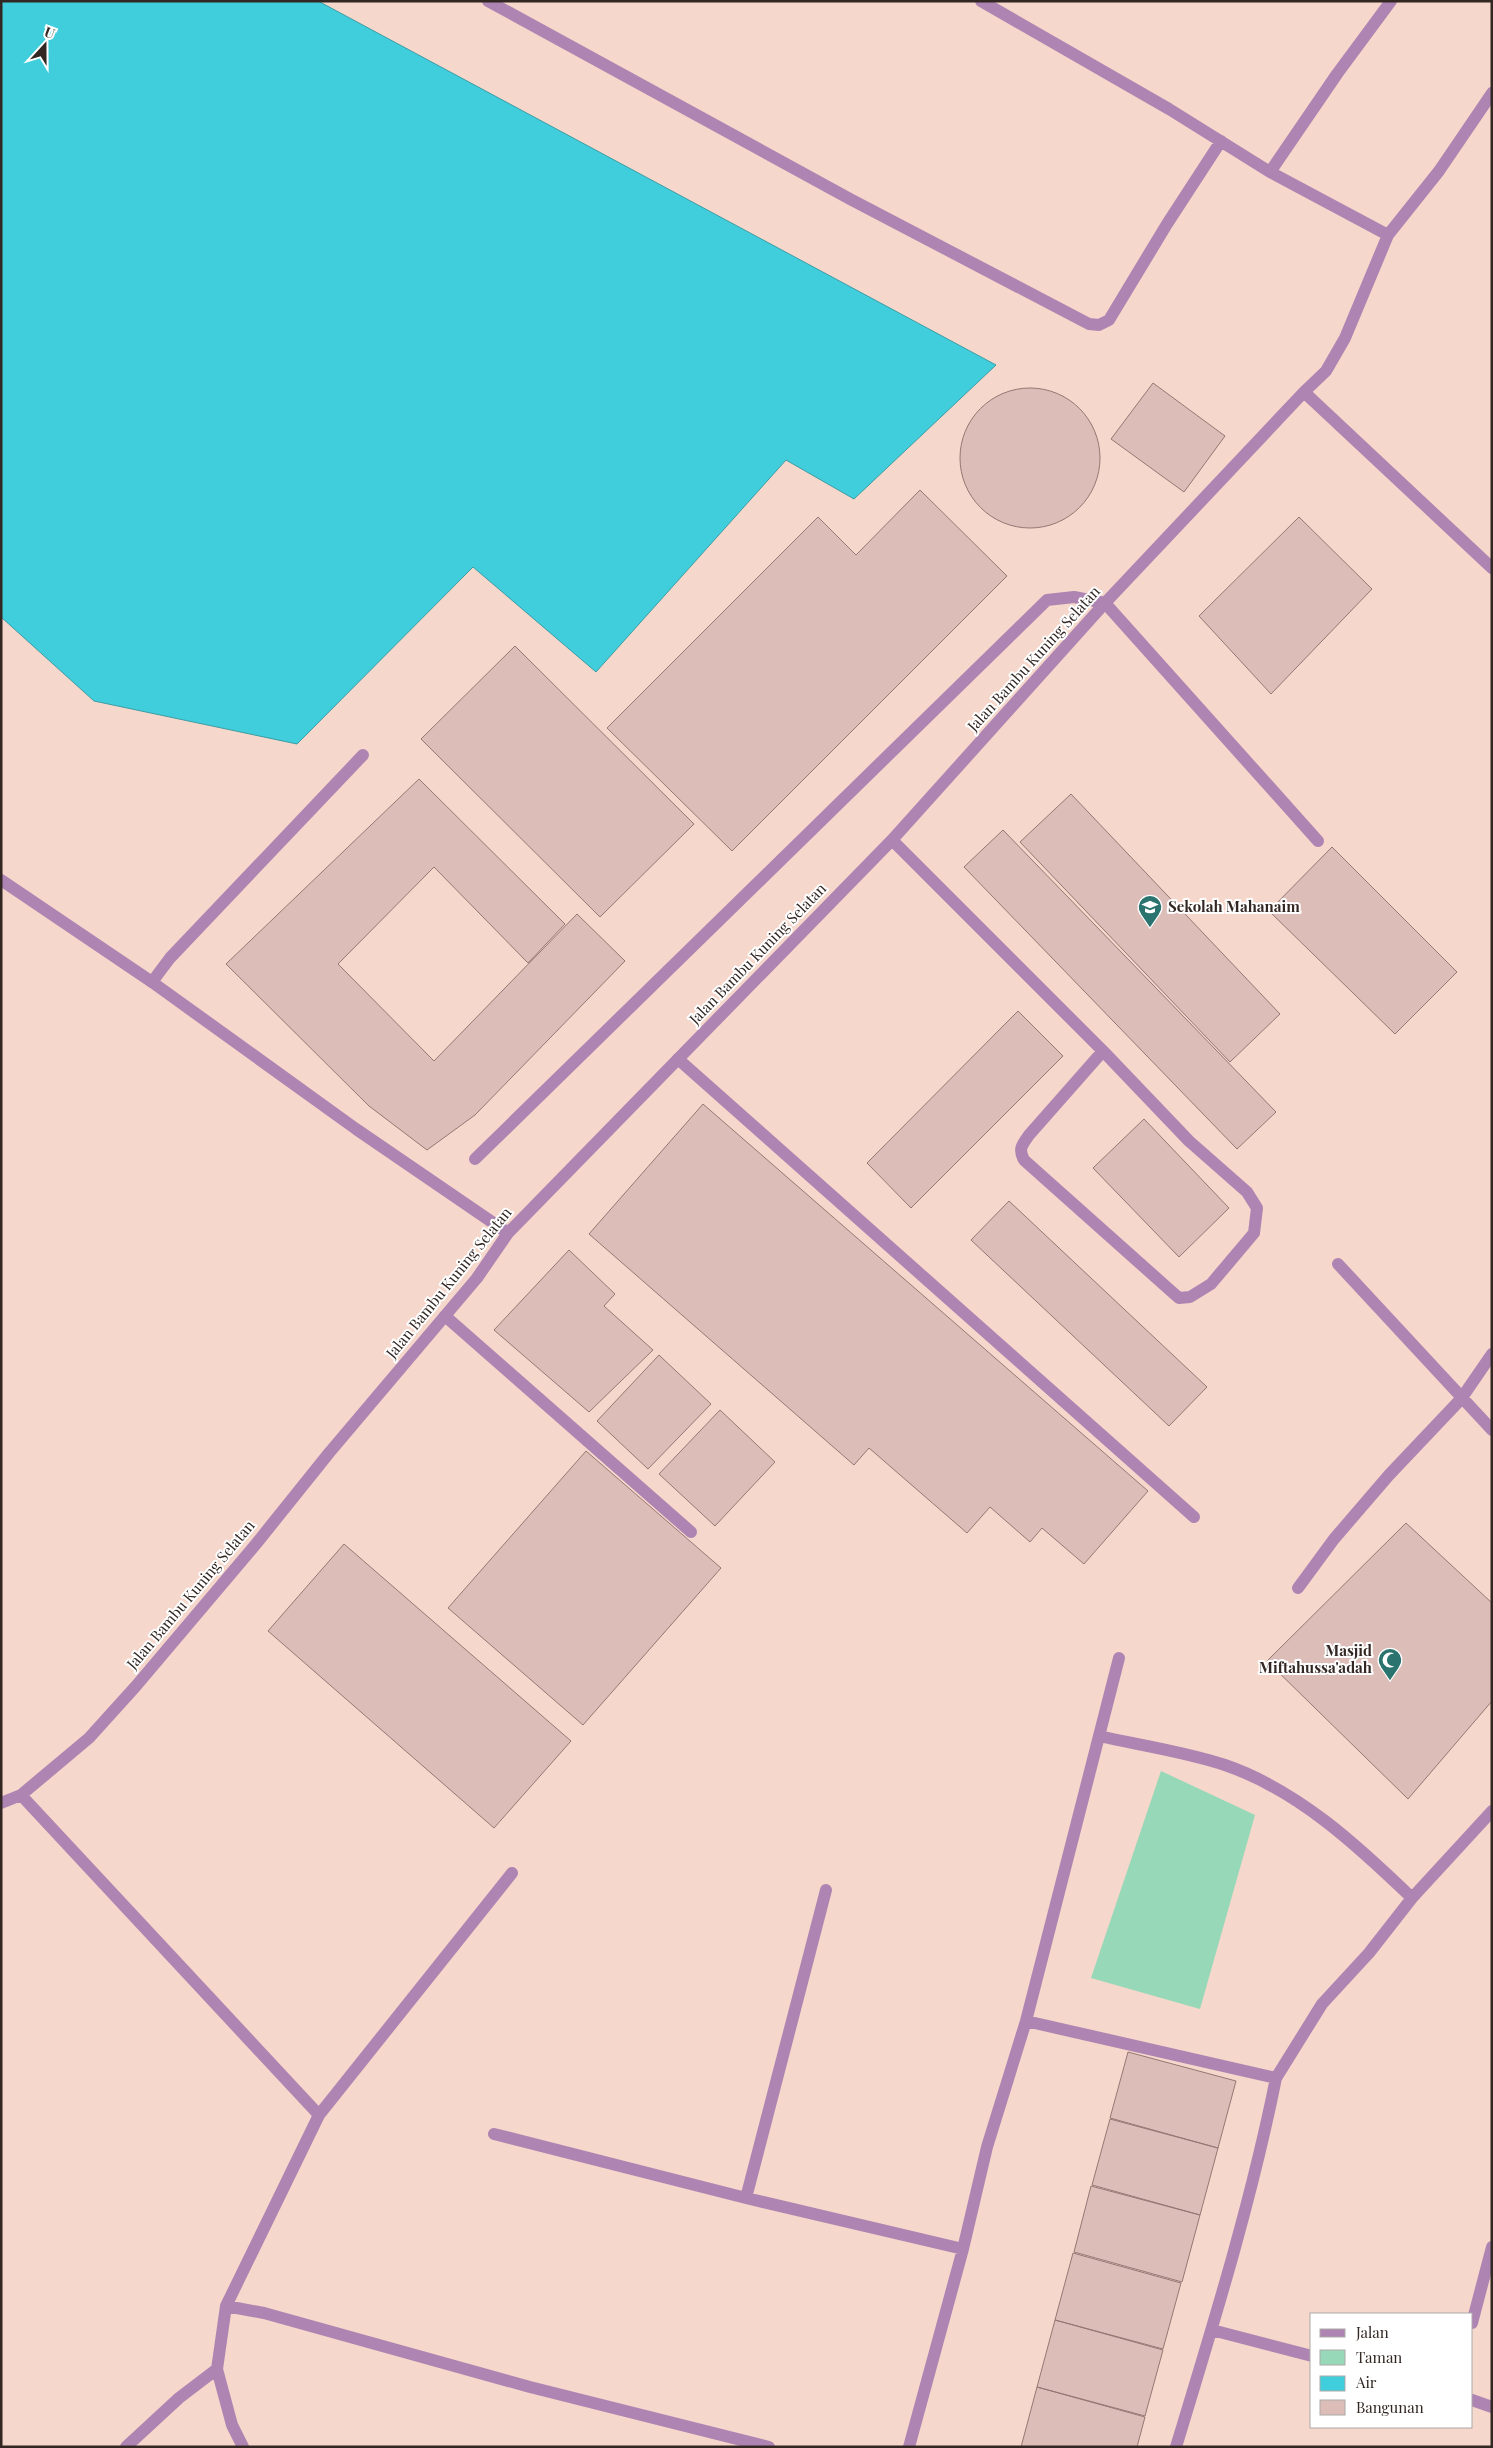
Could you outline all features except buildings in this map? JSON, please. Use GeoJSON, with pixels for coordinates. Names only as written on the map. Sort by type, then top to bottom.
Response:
{"type":"FeatureCollection","features":[{"type":"Feature","properties":{"kind":"street"},"geometry":{"type":"LineString","coordinates":[[488,1],[850,199],[1089,324],[1099,325],[1109,320],[1167,224],[1221,141]]}},
{"type":"Feature","properties":{"kind":"street"},"geometry":{"type":"LineString","coordinates":[[981,1],[1088,61],[1270,172],[1364,220],[1388,235]]}},
{"type":"Feature","properties":{"kind":"street"},"geometry":{"type":"LineString","coordinates":[[1270,172],[1337,74],[1391,1]]}},
{"type":"Feature","properties":{"kind":"street","name":"Jalan Bambu Kuning Selatan"},"geometry":{"type":"LineString","coordinates":[[1,1804],[21,1795],[90,1738],[136,1686],[477,1278],[508,1233],[892,840],[1106,603],[1304,392],[1326,371],[1345,338],[1388,235],[1439,171],[1492,92]]}},
{"type":"Feature","properties":{"kind":"street"},"geometry":{"type":"LineString","coordinates":[[1304,392],[1492,568]]}},
{"type":"Feature","properties":{"kind":"street"},"geometry":{"type":"LineString","coordinates":[[475,1159],[1047,600],[1074,597],[1106,603],[1318,842]]}},
{"type":"Feature","properties":{"kind":"street"},"geometry":{"type":"LineString","coordinates":[[152,982],[170,958],[363,755]]}},
{"type":"Feature","properties":{"kind":"street"},"geometry":{"type":"LineString","coordinates":[[892,840],[1103,1051],[1189,1141],[1247,1192],[1257,1208],[1254,1233],[1212,1284],[1190,1297],[1179,1298],[1024,1160],[1020,1153],[1020,1148],[1029,1135],[1103,1051]]}},
{"type":"Feature","properties":{"kind":"street"},"geometry":{"type":"LineString","coordinates":[[1,880],[152,982],[356,1129],[508,1233]]}},
{"type":"Feature","properties":{"kind":"street"},"geometry":{"type":"LineString","coordinates":[[678,1059],[1194,1517]]}},
{"type":"Feature","properties":{"kind":"street"},"geometry":{"type":"LineString","coordinates":[[1338,1264],[1461,1399],[1492,1430]]}},
{"type":"Feature","properties":{"kind":"street"},"geometry":{"type":"LineString","coordinates":[[445,1316],[691,1532]]}},
{"type":"Feature","properties":{"kind":"street"},"geometry":{"type":"LineString","coordinates":[[1298,1588],[1334,1539],[1389,1475],[1461,1399],[1492,1354]]}},
{"type":"Feature","properties":{"kind":"street"},"geometry":{"type":"LineString","coordinates":[[909,2447],[963,2249],[987,2147],[1026,2021],[1119,1658]]}},
{"type":"Feature","properties":{"kind":"street"},"geometry":{"type":"LineString","coordinates":[[1099,1736],[1224,1765],[1260,1780],[1309,1808],[1372,1859],[1412,1898]]}},
{"type":"Feature","properties":{"kind":"street"},"geometry":{"type":"LineString","coordinates":[[21,1795],[319,2115]]}},
{"type":"Feature","properties":{"kind":"street"},"geometry":{"type":"LineString","coordinates":[[1176,2447],[1244,2219],[1263,2143],[1276,2078],[1322,2004],[1369,1953],[1412,1898],[1492,1811]]}},
{"type":"Feature","properties":{"kind":"street"},"geometry":{"type":"LineString","coordinates":[[243,2447],[232,2425],[217,2369],[226,2306],[319,2115],[512,1874]]}},
{"type":"Feature","properties":{"kind":"street"},"geometry":{"type":"LineString","coordinates":[[746,2198],[826,1890]]}},
{"type":"Feature","properties":{"kind":"street"},"geometry":{"type":"LineString","coordinates":[[1026,2021],[1276,2078]]}},
{"type":"Feature","properties":{"kind":"street"},"geometry":{"type":"LineString","coordinates":[[494,2134],[746,2198],[963,2249]]}},
{"type":"Feature","properties":{"kind":"street"},"geometry":{"type":"LineString","coordinates":[[1473,2319],[1492,2247]]}},
{"type":"Feature","properties":{"kind":"street"},"geometry":{"type":"LineString","coordinates":[[226,2306],[264,2313],[530,2387],[769,2447]]}},
{"type":"Feature","properties":{"kind":"street"},"geometry":{"type":"LineString","coordinates":[[1212,2330],[1310,2355]]}},
{"type":"Feature","properties":{"kind":"street"},"geometry":{"type":"LineString","coordinates":[[126,2447],[180,2398],[217,2369]]}},
{"type":"Feature","properties":{"kind":"street"},"geometry":{"type":"LineString","coordinates":[[1473,2400],[1492,2407]]}},
{"type":"Feature","properties":{"kind":"green space"},"geometry":{"type":"Polygon","coordinates":[[[1161,1771],[1255,1815],[1200,2009],[1091,1978],[1161,1771]]]}},
{"type":"Feature","properties":{"kind":"water"},"geometry":{"type":"Polygon","coordinates":[[[1,1],[318,1],[996,365],[854,499],[786,460],[596,672],[473,567],[297,744],[94,701],[1,617],[1,1]]]}},
{"type":"Feature","properties":{"kind":"place","name":"Sekolah Mahanaim"},"geometry":{"type":"Point","coordinates":[1150,928]}},
{"type":"Feature","properties":{"kind":"place","name":"Masjid Miftahussa'adah"},"geometry":{"type":"Point","coordinates":[1390,1681]}}]}
